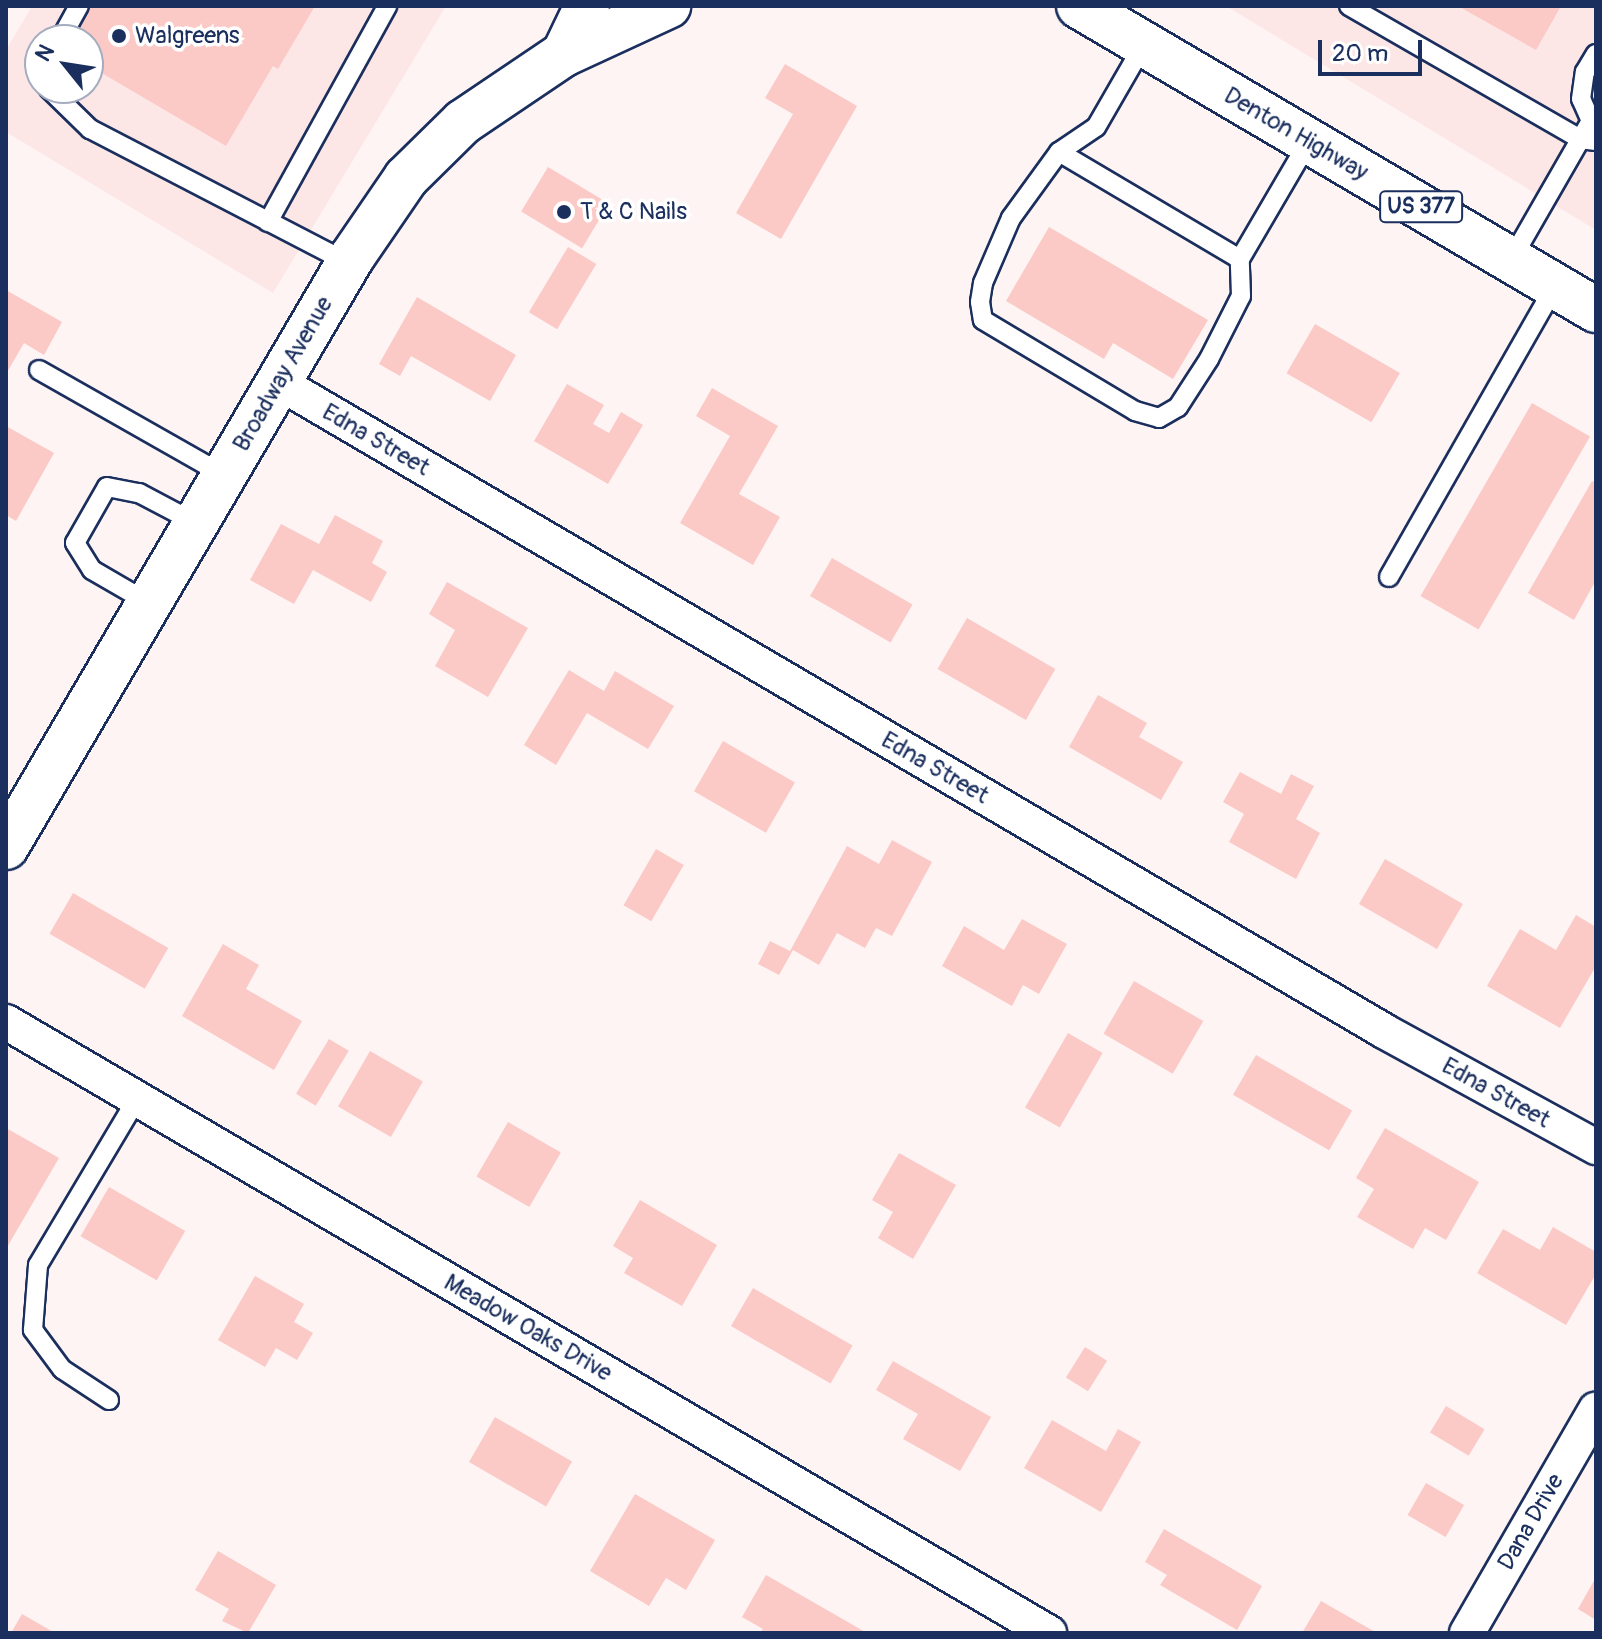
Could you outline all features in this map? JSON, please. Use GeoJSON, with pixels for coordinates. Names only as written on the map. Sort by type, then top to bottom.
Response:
{"type":"FeatureCollection","features":[{"type":"Feature","properties":{"kind":"main road"},"geometry":{"type":"LineString","coordinates":[[564,54],[587,6]]}},
{"type":"Feature","properties":{"kind":"main road","name":"Broadway Avenue"},"geometry":{"type":"LineString","coordinates":[[6,847],[348,263],[406,178],[463,122],[564,54],[668,6]]}},
{"type":"Feature","properties":{"kind":"main road","name":"Denton Highway"},"geometry":{"type":"LineString","coordinates":[[1079,6],[1596,310]]}},
{"type":"Feature","properties":{"kind":"street","name":"Edna Street"},"geometry":{"type":"LineString","coordinates":[[278,382],[1370,1023],[1596,1147]]}},
{"type":"Feature","properties":{"kind":"street","name":"Meadow Oaks Drive"},"geometry":{"type":"LineString","coordinates":[[6,1024],[1049,1633]]}},
{"type":"Feature","properties":{"kind":"street","name":"Dana Drive"},"geometry":{"type":"LineString","coordinates":[[1467,1633],[1596,1410]]}},
{"type":"Feature","properties":{"kind":"lane"},"geometry":{"type":"LineString","coordinates":[[69,24],[79,6]]}},
{"type":"Feature","properties":{"kind":"lane"},"geometry":{"type":"LineString","coordinates":[[268,222],[387,6]]}},
{"type":"Feature","properties":{"kind":"lane"},"geometry":{"type":"LineString","coordinates":[[1349,6],[1588,140]]}},
{"type":"Feature","properties":{"kind":"lane"},"geometry":{"type":"LineString","coordinates":[[1144,44],[1096,127],[1059,152],[1011,218],[983,283],[980,302],[983,320],[1135,411],[1159,418],[1178,407],[1209,359],[1241,296],[1240,259],[1309,141]]}},
{"type":"Feature","properties":{"kind":"lane"},"geometry":{"type":"LineString","coordinates":[[1511,260],[1588,140],[1591,121],[1581,99],[1585,72],[1596,54]]}},
{"type":"Feature","properties":{"kind":"lane"},"geometry":{"type":"LineString","coordinates":[[64,104],[90,129],[348,263]]}},
{"type":"Feature","properties":{"kind":"lane"},"geometry":{"type":"LineString","coordinates":[[1059,152],[1240,259]]}},
{"type":"Feature","properties":{"kind":"lane"},"geometry":{"type":"LineString","coordinates":[[1389,577],[1555,286]]}},
{"type":"Feature","properties":{"kind":"lane"},"geometry":{"type":"LineString","coordinates":[[39,370],[224,475]]}},
{"type":"Feature","properties":{"kind":"lane"},"geometry":{"type":"LineString","coordinates":[[149,603],[92,570],[75,543],[107,487],[139,493],[196,523]]}},
{"type":"Feature","properties":{"kind":"lane"},"geometry":{"type":"LineString","coordinates":[[109,1400],[62,1369],[33,1330],[38,1265],[137,1099]]}},
{"type":"Feature","properties":{"kind":"shaded area"},"geometry":{"type":"Polygon","coordinates":[[[32,6],[446,6],[273,293],[6,132],[6,50],[32,6]]]}},
{"type":"Feature","properties":{"kind":"shaded area"},"geometry":{"type":"Polygon","coordinates":[[[1226,6],[1596,6],[1596,230],[1226,6]]]}},
{"type":"Feature","properties":{"kind":"building","name":"Walgreens"},"geometry":{"type":"Polygon","coordinates":[[[87,6],[315,6],[278,69],[273,66],[226,146],[104,74],[104,24],[76,24],[87,6]]]}},
{"type":"Feature","properties":{"kind":"building"},"geometry":{"type":"Polygon","coordinates":[[[1458,6],[1561,6],[1536,50],[1458,6]]]}},
{"type":"Feature","properties":{"kind":"building"},"geometry":{"type":"Polygon","coordinates":[[[785,64],[857,106],[781,239],[736,213],[793,114],[765,98],[785,64]]]}},
{"type":"Feature","properties":{"kind":"building"},"geometry":{"type":"Polygon","coordinates":[[[548,167],[609,204],[582,248],[521,212],[548,167]]]}},
{"type":"Feature","properties":{"kind":"building"},"geometry":{"type":"Polygon","coordinates":[[[1049,227],[1208,320],[1173,379],[1113,343],[1104,359],[1006,301],[1049,227]]]}},
{"type":"Feature","properties":{"kind":"building"},"geometry":{"type":"Polygon","coordinates":[[[568,247],[596,264],[557,329],[529,312],[568,247]]]}},
{"type":"Feature","properties":{"kind":"building"},"geometry":{"type":"Polygon","coordinates":[[[6,290],[62,322],[44,355],[24,343],[6,374],[6,290]]]}},
{"type":"Feature","properties":{"kind":"building"},"geometry":{"type":"Polygon","coordinates":[[[417,297],[516,355],[490,401],[411,356],[400,376],[379,364],[417,297]]]}},
{"type":"Feature","properties":{"kind":"building"},"geometry":{"type":"Polygon","coordinates":[[[1315,324],[1400,373],[1371,422],[1286,373],[1315,324]]]}},
{"type":"Feature","properties":{"kind":"building"},"geometry":{"type":"Polygon","coordinates":[[[567,384],[604,405],[593,424],[609,433],[621,412],[643,425],[608,484],[534,441],[567,384]]]}},
{"type":"Feature","properties":{"kind":"building"},"geometry":{"type":"Polygon","coordinates":[[[712,388],[778,426],[739,494],[780,517],[753,565],[680,523],[730,436],[696,416],[712,388]]]}},
{"type":"Feature","properties":{"kind":"building"},"geometry":{"type":"Polygon","coordinates":[[[1532,403],[1590,436],[1479,630],[1420,596],[1532,403]]]}},
{"type":"Feature","properties":{"kind":"building"},"geometry":{"type":"Polygon","coordinates":[[[6,426],[54,453],[16,521],[6,515],[6,426]]]}},
{"type":"Feature","properties":{"kind":"building"},"geometry":{"type":"Polygon","coordinates":[[[1592,481],[1596,483],[1596,580],[1574,620],[1528,593],[1592,481]]]}},
{"type":"Feature","properties":{"kind":"building"},"geometry":{"type":"Polygon","coordinates":[[[335,515],[383,541],[372,563],[387,572],[371,602],[313,570],[294,604],[250,580],[281,524],[319,544],[335,515]]]}},
{"type":"Feature","properties":{"kind":"building"},"geometry":{"type":"Polygon","coordinates":[[[832,558],[913,604],[891,643],[810,596],[832,558]]]}},
{"type":"Feature","properties":{"kind":"building"},"geometry":{"type":"Polygon","coordinates":[[[447,582],[528,628],[488,697],[435,666],[455,630],[429,614],[447,582]]]}},
{"type":"Feature","properties":{"kind":"building"},"geometry":{"type":"Polygon","coordinates":[[[967,618],[1055,669],[1026,720],[938,669],[967,618]]]}},
{"type":"Feature","properties":{"kind":"building"},"geometry":{"type":"Polygon","coordinates":[[[569,670],[604,691],[615,671],[674,706],[648,749],[587,713],[556,765],[524,745],[569,670]]]}},
{"type":"Feature","properties":{"kind":"building"},"geometry":{"type":"Polygon","coordinates":[[[1098,695],[1147,723],[1139,737],[1183,762],[1161,800],[1069,747],[1098,695]]]}},
{"type":"Feature","properties":{"kind":"building"},"geometry":{"type":"Polygon","coordinates":[[[723,741],[795,782],[766,833],[694,791],[723,741]]]}},
{"type":"Feature","properties":{"kind":"building"},"geometry":{"type":"Polygon","coordinates":[[[1240,772],[1281,794],[1291,774],[1314,786],[1296,819],[1320,833],[1296,879],[1229,842],[1244,814],[1223,802],[1240,772]]]}},
{"type":"Feature","properties":{"kind":"building"},"geometry":{"type":"Polygon","coordinates":[[[892,840],[932,862],[892,936],[876,928],[865,948],[837,933],[819,965],[793,950],[779,975],[758,964],[770,941],[790,951],[847,846],[879,864],[892,840]]]}},
{"type":"Feature","properties":{"kind":"building"},"geometry":{"type":"Polygon","coordinates":[[[656,849],[684,865],[651,921],[624,905],[656,849]]]}},
{"type":"Feature","properties":{"kind":"building"},"geometry":{"type":"Polygon","coordinates":[[[1385,859],[1463,904],[1437,949],[1359,904],[1385,859]]]}},
{"type":"Feature","properties":{"kind":"building"},"geometry":{"type":"Polygon","coordinates":[[[73,893],[168,948],[145,989],[50,934],[73,893]]]}},
{"type":"Feature","properties":{"kind":"building"},"geometry":{"type":"Polygon","coordinates":[[[1576,915],[1596,927],[1596,966],[1560,1028],[1487,986],[1520,929],[1556,950],[1576,915]]]}},
{"type":"Feature","properties":{"kind":"building"},"geometry":{"type":"Polygon","coordinates":[[[1022,919],[1067,944],[1039,994],[1023,985],[1012,1006],[942,966],[964,926],[1004,950],[1022,919]]]}},
{"type":"Feature","properties":{"kind":"building"},"geometry":{"type":"Polygon","coordinates":[[[223,944],[259,965],[246,989],[302,1021],[274,1070],[182,1016],[223,944]]]}},
{"type":"Feature","properties":{"kind":"building"},"geometry":{"type":"Polygon","coordinates":[[[1134,981],[1203,1021],[1173,1074],[1104,1034],[1134,981]]]}},
{"type":"Feature","properties":{"kind":"building"},"geometry":{"type":"Polygon","coordinates":[[[1068,1033],[1103,1053],[1060,1127],[1025,1107],[1068,1033]]]}},
{"type":"Feature","properties":{"kind":"building"},"geometry":{"type":"Polygon","coordinates":[[[329,1039],[349,1051],[316,1106],[296,1094],[329,1039]]]}},
{"type":"Feature","properties":{"kind":"building"},"geometry":{"type":"Polygon","coordinates":[[[370,1051],[423,1082],[391,1137],[338,1106],[370,1051]]]}},
{"type":"Feature","properties":{"kind":"building"},"geometry":{"type":"Polygon","coordinates":[[[1256,1055],[1352,1110],[1329,1150],[1233,1095],[1256,1055]]]}},
{"type":"Feature","properties":{"kind":"building"},"geometry":{"type":"Polygon","coordinates":[[[508,1122],[561,1152],[529,1207],[476,1177],[508,1122]]]}},
{"type":"Feature","properties":{"kind":"building"},"geometry":{"type":"Polygon","coordinates":[[[6,1128],[59,1158],[6,1249],[6,1128]]]}},
{"type":"Feature","properties":{"kind":"building"},"geometry":{"type":"Polygon","coordinates":[[[1385,1128],[1479,1182],[1446,1240],[1425,1228],[1413,1249],[1357,1217],[1374,1189],[1356,1178],[1385,1128]]]}},
{"type":"Feature","properties":{"kind":"building"},"geometry":{"type":"Polygon","coordinates":[[[899,1153],[956,1185],[913,1259],[878,1238],[893,1212],[872,1200],[899,1153]]]}},
{"type":"Feature","properties":{"kind":"building"},"geometry":{"type":"Polygon","coordinates":[[[109,1187],[185,1231],[157,1280],[80,1236],[109,1187]]]}},
{"type":"Feature","properties":{"kind":"building"},"geometry":{"type":"Polygon","coordinates":[[[640,1200],[717,1245],[682,1306],[624,1273],[633,1258],[613,1246],[640,1200]]]}},
{"type":"Feature","properties":{"kind":"building"},"geometry":{"type":"Polygon","coordinates":[[[1553,1227],[1596,1252],[1596,1274],[1566,1325],[1477,1273],[1503,1229],[1540,1250],[1553,1227]]]}},
{"type":"Feature","properties":{"kind":"building"},"geometry":{"type":"Polygon","coordinates":[[[255,1276],[304,1304],[294,1322],[313,1333],[297,1360],[276,1348],[265,1367],[218,1340],[255,1276]]]}},
{"type":"Feature","properties":{"kind":"building"},"geometry":{"type":"Polygon","coordinates":[[[753,1288],[853,1346],[831,1384],[731,1326],[753,1288]]]}},
{"type":"Feature","properties":{"kind":"building"},"geometry":{"type":"Polygon","coordinates":[[[1085,1347],[1107,1361],[1088,1391],[1066,1378],[1085,1347]]]}},
{"type":"Feature","properties":{"kind":"building"},"geometry":{"type":"Polygon","coordinates":[[[893,1361],[991,1417],[960,1471],[903,1439],[918,1414],[876,1390],[893,1361]]]}},
{"type":"Feature","properties":{"kind":"building"},"geometry":{"type":"Polygon","coordinates":[[[1446,1406],[1485,1429],[1469,1456],[1430,1433],[1446,1406]]]}},
{"type":"Feature","properties":{"kind":"building"},"geometry":{"type":"Polygon","coordinates":[[[495,1417],[572,1462],[546,1507],[469,1462],[495,1417]]]}},
{"type":"Feature","properties":{"kind":"building"},"geometry":{"type":"Polygon","coordinates":[[[1052,1420],[1106,1451],[1118,1429],[1141,1442],[1101,1512],[1024,1468],[1052,1420]]]}},
{"type":"Feature","properties":{"kind":"building"},"geometry":{"type":"Polygon","coordinates":[[[1426,1483],[1464,1505],[1446,1537],[1408,1515],[1426,1483]]]}},
{"type":"Feature","properties":{"kind":"building"},"geometry":{"type":"Polygon","coordinates":[[[635,1494],[715,1540],[686,1590],[666,1578],[649,1606],[590,1571],[635,1494]]]}},
{"type":"Feature","properties":{"kind":"building"},"geometry":{"type":"Polygon","coordinates":[[[1164,1529],[1262,1586],[1237,1630],[1160,1585],[1167,1575],[1145,1562],[1164,1529]]]}},
{"type":"Feature","properties":{"kind":"building"},"geometry":{"type":"Polygon","coordinates":[[[218,1551],[276,1585],[248,1633],[222,1621],[229,1609],[195,1590],[218,1551]]]}},
{"type":"Feature","properties":{"kind":"building"},"geometry":{"type":"Polygon","coordinates":[[[766,1575],[867,1633],[760,1633],[763,1629],[742,1617],[766,1575]]]}},
{"type":"Feature","properties":{"kind":"building"},"geometry":{"type":"Polygon","coordinates":[[[1596,1577],[1596,1620],[1578,1609],[1596,1577]]]}},
{"type":"Feature","properties":{"kind":"building"},"geometry":{"type":"Polygon","coordinates":[[[1321,1601],[1377,1633],[1302,1633],[1321,1601]]]}},
{"type":"Feature","properties":{"kind":"building"},"geometry":{"type":"Polygon","coordinates":[[[22,1614],[55,1633],[11,1633],[22,1614]]]}},
{"type":"Feature","properties":{"kind":"place","name":"Walgreens"},"geometry":{"type":"Point","coordinates":[119,36]}},
{"type":"Feature","properties":{"kind":"place","name":"T & C Nails"},"geometry":{"type":"Point","coordinates":[564,212]}}]}
